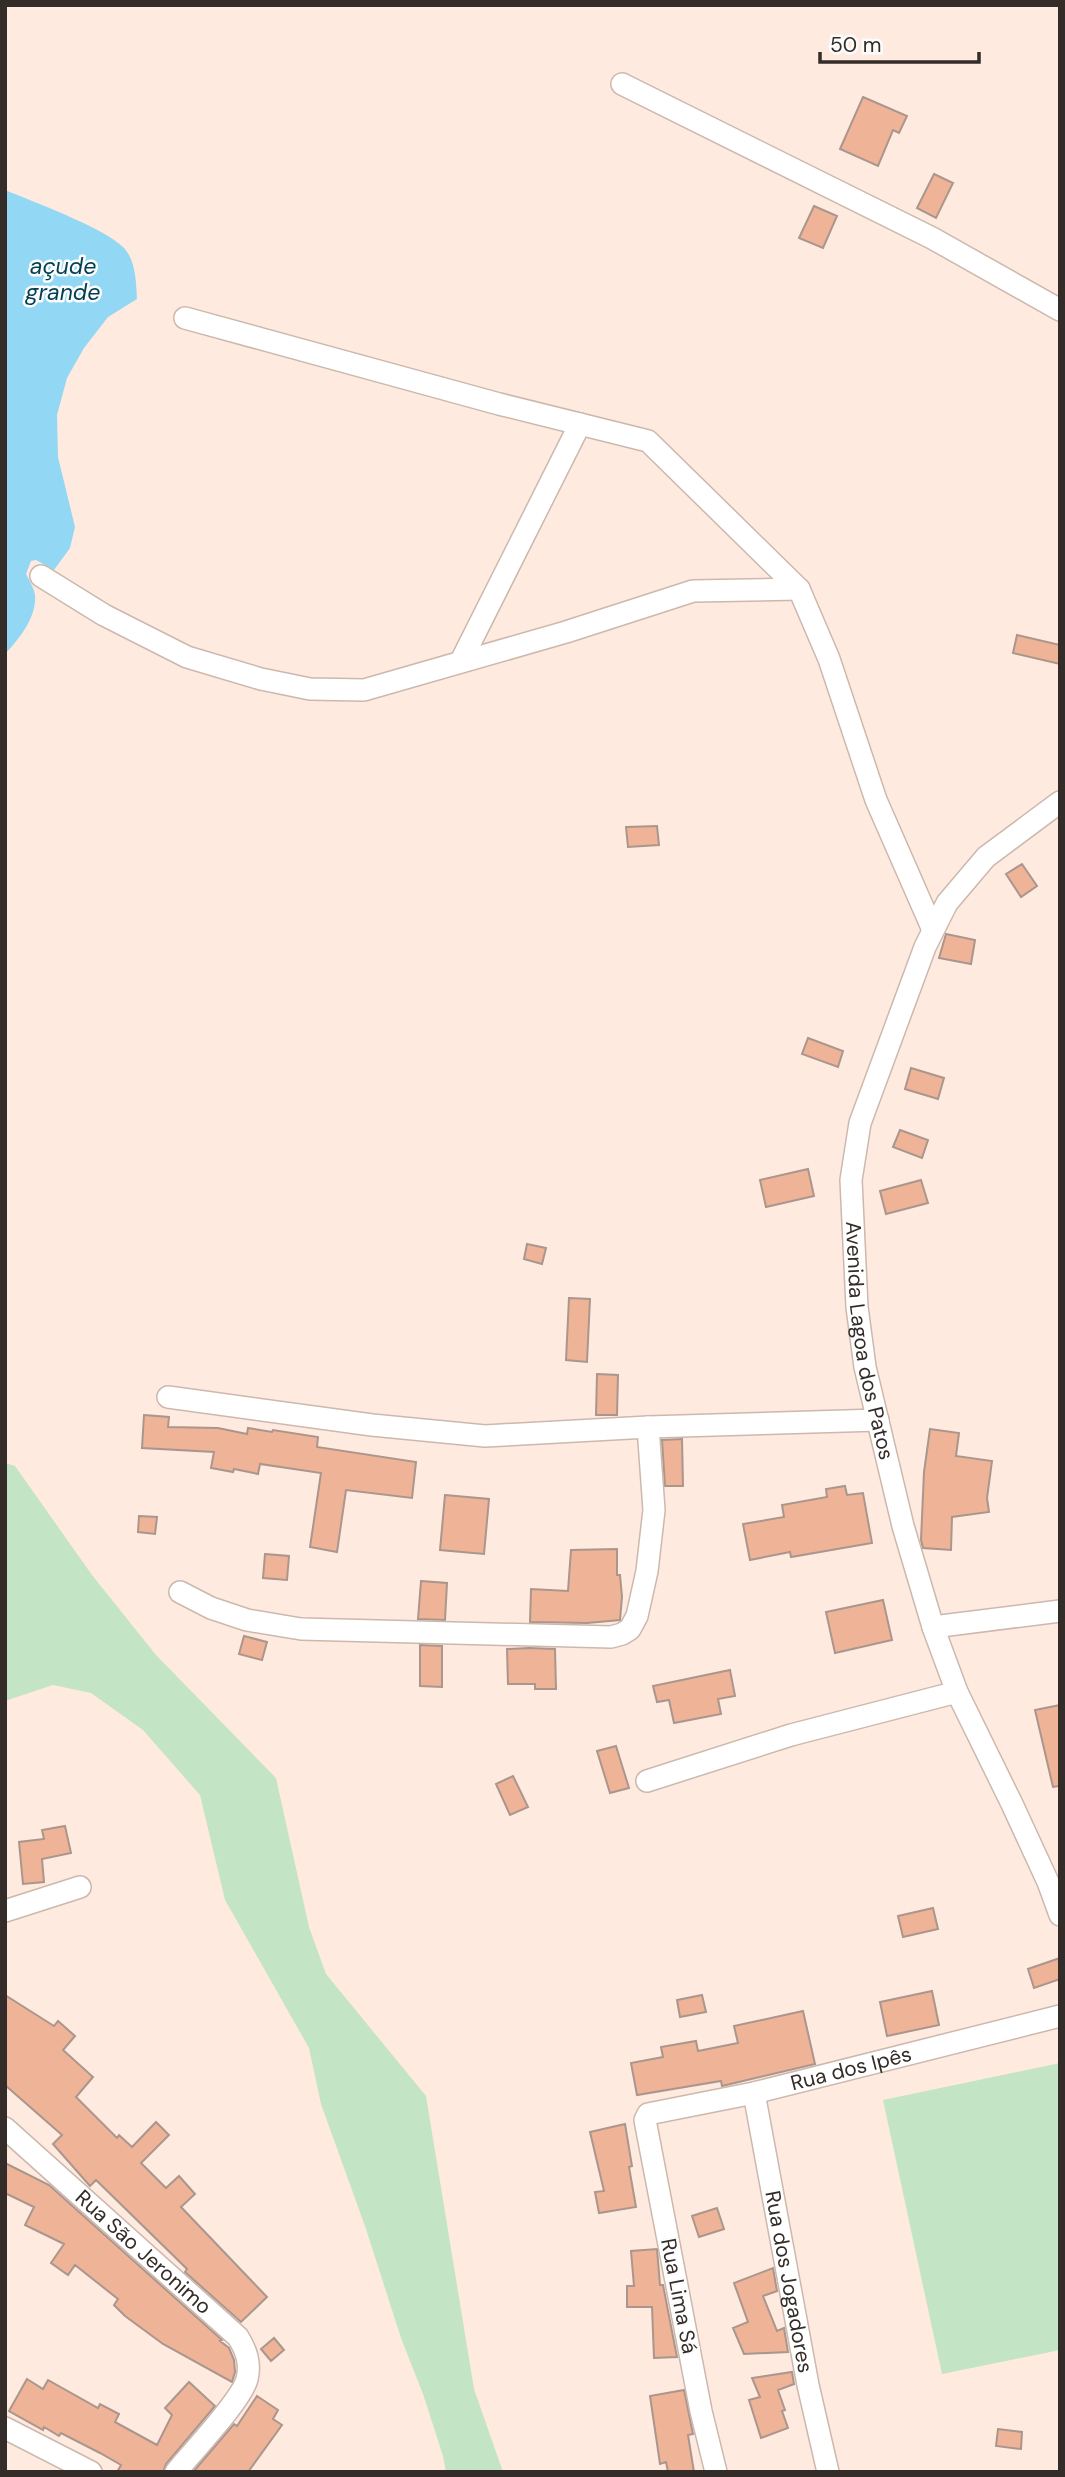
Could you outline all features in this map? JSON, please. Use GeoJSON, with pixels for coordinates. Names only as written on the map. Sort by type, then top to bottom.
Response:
{"type":"FeatureCollection","features":[{"type":"Feature","properties":{"kind":"street"},"geometry":{"type":"LineString","coordinates":[[622,84],[932,238],[1060,310]]}},
{"type":"Feature","properties":{"kind":"street"},"geometry":{"type":"LineString","coordinates":[[185,318],[648,441],[799,589],[829,659],[876,800],[933,930]]}},
{"type":"Feature","properties":{"kind":"street"},"geometry":{"type":"LineString","coordinates":[[461,661],[580,424]]}},
{"type":"Feature","properties":{"kind":"street"},"geometry":{"type":"LineString","coordinates":[[41,576],[104,615],[187,657],[261,679],[310,689],[364,690],[566,632],[693,591],[799,589]]}},
{"type":"Feature","properties":{"kind":"street","name":"Avenida Lagoa dos Patos"},"geometry":{"type":"LineString","coordinates":[[1060,802],[986,857],[947,903],[925,947],[860,1123],[851,1180],[857,1307],[865,1367],[903,1526],[933,1627],[957,1692],[1013,1804],[1060,1915]]}},
{"type":"Feature","properties":{"kind":"street"},"geometry":{"type":"LineString","coordinates":[[167,1397],[372,1425],[485,1436],[648,1427],[878,1420]]}},
{"type":"Feature","properties":{"kind":"street"},"geometry":{"type":"LineString","coordinates":[[180,1592],[211,1608],[247,1620],[301,1629],[611,1637],[622,1634],[630,1629],[637,1616],[652,1543],[654,1510],[648,1427]]}},
{"type":"Feature","properties":{"kind":"street"},"geometry":{"type":"LineString","coordinates":[[933,1627],[1060,1611]]}},
{"type":"Feature","properties":{"kind":"street"},"geometry":{"type":"LineString","coordinates":[[647,1781],[803,1731],[957,1692]]}},
{"type":"Feature","properties":{"kind":"street"},"geometry":{"type":"LineString","coordinates":[[5,1911],[80,1887]]}},
{"type":"Feature","properties":{"kind":"street","name":"Rua dos Ipês"},"geometry":{"type":"LineString","coordinates":[[645,2120],[653,2111],[754,2093],[1060,2016]]}},
{"type":"Feature","properties":{"kind":"street","name":"Rua dos Jogadores"},"geometry":{"type":"LineString","coordinates":[[754,2093],[808,2385],[828,2472]]}},
{"type":"Feature","properties":{"kind":"street","name":"Rua Lima Sá"},"geometry":{"type":"LineString","coordinates":[[645,2120],[701,2411],[716,2472]]}},
{"type":"Feature","properties":{"kind":"street","name":"Rua São Jeronimo"},"geometry":{"type":"LineString","coordinates":[[5,2128],[237,2337],[247,2354],[248,2368],[242,2393],[176,2472]]}},
{"type":"Feature","properties":{"kind":"street"},"geometry":{"type":"LineString","coordinates":[[5,2428],[91,2472]]}},
{"type":"Feature","properties":{"kind":"green space"},"geometry":{"type":"Polygon","coordinates":[[[5,1463],[15,1466],[92,1575],[156,1655],[276,1778],[309,1927],[326,1974],[426,2096],[474,2389],[503,2472],[446,2472],[423,2394],[401,2338],[366,2229],[321,2104],[309,2048],[225,1900],[200,1795],[143,1730],[91,1693],[53,1685],[5,1701],[5,1463]]]}},
{"type":"Feature","properties":{"kind":"green space"},"geometry":{"type":"Polygon","coordinates":[[[1060,2063],[1060,2350],[942,2374],[883,2100],[1060,2063]]]}},
{"type":"Feature","properties":{"kind":"water","name":"açude grande"},"geometry":{"type":"Polygon","coordinates":[[[5,190],[84,223],[123,247],[133,265],[137,299],[108,317],[84,348],[67,378],[57,415],[58,457],[75,527],[70,548],[54,570],[36,560],[31,561],[26,574],[35,595],[33,611],[21,635],[5,654],[5,190]]]}},
{"type":"Feature","properties":{"kind":"building"},"geometry":{"type":"Polygon","coordinates":[[[863,97],[907,116],[899,133],[893,130],[878,166],[840,149],[863,97]]]}},
{"type":"Feature","properties":{"kind":"building"},"geometry":{"type":"Polygon","coordinates":[[[934,174],[953,183],[936,218],[917,208],[934,174]]]}},
{"type":"Feature","properties":{"kind":"building"},"geometry":{"type":"Polygon","coordinates":[[[814,206],[837,216],[823,248],[799,238],[814,206]]]}},
{"type":"Feature","properties":{"kind":"building"},"geometry":{"type":"Polygon","coordinates":[[[1017,635],[1060,645],[1060,664],[1013,653],[1017,635]]]}},
{"type":"Feature","properties":{"kind":"building"},"geometry":{"type":"Polygon","coordinates":[[[657,826],[659,845],[628,847],[626,827],[657,826]]]}},
{"type":"Feature","properties":{"kind":"building"},"geometry":{"type":"Polygon","coordinates":[[[1022,864],[1037,886],[1021,897],[1006,874],[1022,864]]]}},
{"type":"Feature","properties":{"kind":"building"},"geometry":{"type":"Polygon","coordinates":[[[946,934],[975,940],[971,964],[939,958],[946,934]]]}},
{"type":"Feature","properties":{"kind":"building"},"geometry":{"type":"Polygon","coordinates":[[[808,1038],[843,1051],[838,1067],[802,1054],[808,1038]]]}},
{"type":"Feature","properties":{"kind":"building"},"geometry":{"type":"Polygon","coordinates":[[[911,1068],[944,1078],[938,1099],[905,1089],[911,1068]]]}},
{"type":"Feature","properties":{"kind":"building"},"geometry":{"type":"Polygon","coordinates":[[[900,1130],[928,1140],[922,1158],[893,1147],[900,1130]]]}},
{"type":"Feature","properties":{"kind":"building"},"geometry":{"type":"Polygon","coordinates":[[[808,1169],[814,1196],[766,1207],[760,1180],[808,1169]]]}},
{"type":"Feature","properties":{"kind":"building"},"geometry":{"type":"Polygon","coordinates":[[[921,1180],[928,1203],[886,1214],[880,1191],[921,1180]]]}},
{"type":"Feature","properties":{"kind":"building"},"geometry":{"type":"Polygon","coordinates":[[[527,1244],[546,1248],[542,1264],[524,1259],[527,1244]]]}},
{"type":"Feature","properties":{"kind":"building"},"geometry":{"type":"Polygon","coordinates":[[[569,1298],[590,1299],[587,1362],[566,1360],[569,1298]]]}},
{"type":"Feature","properties":{"kind":"building"},"geometry":{"type":"Polygon","coordinates":[[[597,1374],[618,1375],[617,1415],[596,1415],[597,1374]]]}},
{"type":"Feature","properties":{"kind":"building"},"geometry":{"type":"Polygon","coordinates":[[[144,1415],[169,1417],[168,1427],[218,1428],[247,1434],[248,1428],[318,1437],[317,1447],[416,1462],[412,1498],[346,1490],[337,1552],[310,1547],[321,1473],[260,1464],[258,1474],[234,1469],[233,1472],[211,1468],[214,1452],[142,1448],[144,1415]]]}},
{"type":"Feature","properties":{"kind":"building"},"geometry":{"type":"Polygon","coordinates":[[[930,1429],[959,1433],[956,1456],[992,1461],[987,1498],[989,1512],[952,1517],[951,1550],[923,1548],[921,1540],[924,1472],[930,1429]]]}},
{"type":"Feature","properties":{"kind":"building"},"geometry":{"type":"Polygon","coordinates":[[[682,1439],[683,1486],[665,1486],[662,1440],[682,1439]]]}},
{"type":"Feature","properties":{"kind":"building"},"geometry":{"type":"Polygon","coordinates":[[[845,1486],[847,1495],[863,1493],[872,1543],[791,1557],[790,1552],[750,1560],[743,1524],[784,1517],[782,1505],[827,1497],[826,1489],[845,1486]]]}},
{"type":"Feature","properties":{"kind":"building"},"geometry":{"type":"Polygon","coordinates":[[[445,1495],[489,1499],[484,1554],[440,1550],[445,1495]]]}},
{"type":"Feature","properties":{"kind":"building"},"geometry":{"type":"Polygon","coordinates":[[[139,1516],[157,1517],[155,1534],[138,1532],[139,1516]]]}},
{"type":"Feature","properties":{"kind":"building"},"geometry":{"type":"Polygon","coordinates":[[[617,1549],[617,1575],[620,1575],[622,1597],[620,1620],[587,1623],[530,1622],[531,1589],[568,1591],[571,1550],[617,1549]]]}},
{"type":"Feature","properties":{"kind":"building"},"geometry":{"type":"Polygon","coordinates":[[[265,1554],[289,1556],[287,1580],[263,1578],[265,1554]]]}},
{"type":"Feature","properties":{"kind":"building"},"geometry":{"type":"Polygon","coordinates":[[[421,1581],[447,1583],[445,1620],[418,1619],[421,1581]]]}},
{"type":"Feature","properties":{"kind":"building"},"geometry":{"type":"Polygon","coordinates":[[[883,1600],[892,1640],[835,1653],[826,1612],[883,1600]]]}},
{"type":"Feature","properties":{"kind":"building"},"geometry":{"type":"Polygon","coordinates":[[[244,1636],[267,1642],[262,1660],[239,1654],[244,1636]]]}},
{"type":"Feature","properties":{"kind":"building"},"geometry":{"type":"Polygon","coordinates":[[[420,1645],[442,1646],[442,1687],[420,1686],[420,1645]]]}},
{"type":"Feature","properties":{"kind":"building"},"geometry":{"type":"Polygon","coordinates":[[[507,1649],[555,1649],[556,1689],[535,1689],[535,1684],[508,1684],[507,1649]]]}},
{"type":"Feature","properties":{"kind":"building"},"geometry":{"type":"Polygon","coordinates":[[[730,1670],[735,1696],[718,1699],[721,1714],[674,1723],[669,1700],[657,1702],[653,1686],[730,1670]]]}},
{"type":"Feature","properties":{"kind":"building"},"geometry":{"type":"Polygon","coordinates":[[[1060,1705],[1060,1786],[1053,1787],[1035,1710],[1060,1705]]]}},
{"type":"Feature","properties":{"kind":"building"},"geometry":{"type":"Polygon","coordinates":[[[616,1746],[629,1788],[610,1793],[597,1751],[616,1746]]]}},
{"type":"Feature","properties":{"kind":"building"},"geometry":{"type":"Polygon","coordinates":[[[513,1776],[528,1807],[510,1815],[496,1784],[513,1776]]]}},
{"type":"Feature","properties":{"kind":"building"},"geometry":{"type":"Polygon","coordinates":[[[65,1826],[71,1853],[42,1859],[44,1882],[23,1884],[19,1842],[44,1839],[42,1830],[65,1826]]]}},
{"type":"Feature","properties":{"kind":"building"},"geometry":{"type":"Polygon","coordinates":[[[933,1908],[938,1929],[903,1937],[898,1916],[933,1908]]]}},
{"type":"Feature","properties":{"kind":"building"},"geometry":{"type":"Polygon","coordinates":[[[1060,1958],[1060,1979],[1034,1988],[1028,1969],[1060,1958]]]}},
{"type":"Feature","properties":{"kind":"building"},"geometry":{"type":"Polygon","coordinates":[[[932,1991],[939,2025],[887,2036],[880,2002],[932,1991]]]}},
{"type":"Feature","properties":{"kind":"building"},"geometry":{"type":"Polygon","coordinates":[[[5,1995],[54,2026],[58,2021],[75,2036],[63,2050],[93,2077],[76,2097],[117,2138],[119,2135],[132,2147],[156,2122],[169,2135],[141,2163],[166,2188],[179,2176],[195,2194],[181,2207],[267,2297],[241,2322],[185,2272],[187,2269],[96,2180],[90,2186],[53,2144],[62,2135],[5,2085],[5,1995]]]}},
{"type":"Feature","properties":{"kind":"building"},"geometry":{"type":"Polygon","coordinates":[[[702,1995],[706,2012],[680,2017],[677,2000],[702,1995]]]}},
{"type":"Feature","properties":{"kind":"building"},"geometry":{"type":"Polygon","coordinates":[[[803,2011],[815,2064],[722,2086],[721,2081],[637,2095],[631,2063],[663,2057],[661,2047],[696,2041],[698,2051],[738,2043],[734,2026],[803,2011]]]}},
{"type":"Feature","properties":{"kind":"building"},"geometry":{"type":"Polygon","coordinates":[[[625,2124],[636,2207],[599,2213],[595,2192],[604,2191],[590,2132],[625,2124]]]}},
{"type":"Feature","properties":{"kind":"building"},"geometry":{"type":"Polygon","coordinates":[[[5,2163],[49,2185],[222,2340],[220,2341],[229,2348],[234,2360],[232,2382],[163,2344],[125,2316],[114,2305],[118,2299],[75,2265],[68,2275],[51,2263],[64,2244],[25,2225],[34,2207],[5,2193],[5,2163]]]}},
{"type":"Feature","properties":{"kind":"building"},"geometry":{"type":"Polygon","coordinates":[[[717,2208],[724,2229],[699,2237],[692,2216],[717,2208]]]}},
{"type":"Feature","properties":{"kind":"building"},"geometry":{"type":"Polygon","coordinates":[[[657,2249],[660,2285],[663,2285],[677,2357],[654,2358],[652,2307],[627,2307],[627,2286],[634,2286],[631,2251],[657,2249]]]}},
{"type":"Feature","properties":{"kind":"building"},"geometry":{"type":"Polygon","coordinates":[[[773,2268],[777,2291],[763,2296],[777,2331],[784,2328],[788,2352],[744,2354],[733,2328],[748,2322],[734,2283],[773,2268]]]}},
{"type":"Feature","properties":{"kind":"building"},"geometry":{"type":"Polygon","coordinates":[[[274,2338],[284,2350],[271,2361],[261,2349],[274,2338]]]}},
{"type":"Feature","properties":{"kind":"building"},"geometry":{"type":"Polygon","coordinates":[[[792,2372],[794,2384],[778,2390],[788,2428],[761,2438],[749,2400],[760,2397],[752,2378],[792,2372]]]}},
{"type":"Feature","properties":{"kind":"building"},"geometry":{"type":"Polygon","coordinates":[[[27,2379],[43,2389],[48,2380],[98,2408],[100,2404],[119,2414],[115,2422],[157,2445],[172,2415],[165,2408],[189,2382],[215,2406],[166,2464],[163,2472],[117,2472],[121,2465],[100,2453],[61,2433],[59,2436],[44,2427],[43,2430],[9,2411],[27,2379]]]}},
{"type":"Feature","properties":{"kind":"building"},"geometry":{"type":"Polygon","coordinates":[[[684,2390],[693,2434],[688,2435],[694,2472],[668,2472],[666,2462],[660,2464],[650,2396],[684,2390]]]}},
{"type":"Feature","properties":{"kind":"building"},"geometry":{"type":"Polygon","coordinates":[[[257,2396],[278,2410],[273,2419],[282,2425],[248,2472],[193,2472],[234,2424],[237,2426],[257,2396]]]}},
{"type":"Feature","properties":{"kind":"building"},"geometry":{"type":"Polygon","coordinates":[[[998,2429],[1022,2432],[1021,2449],[996,2446],[998,2429]]]}}]}
